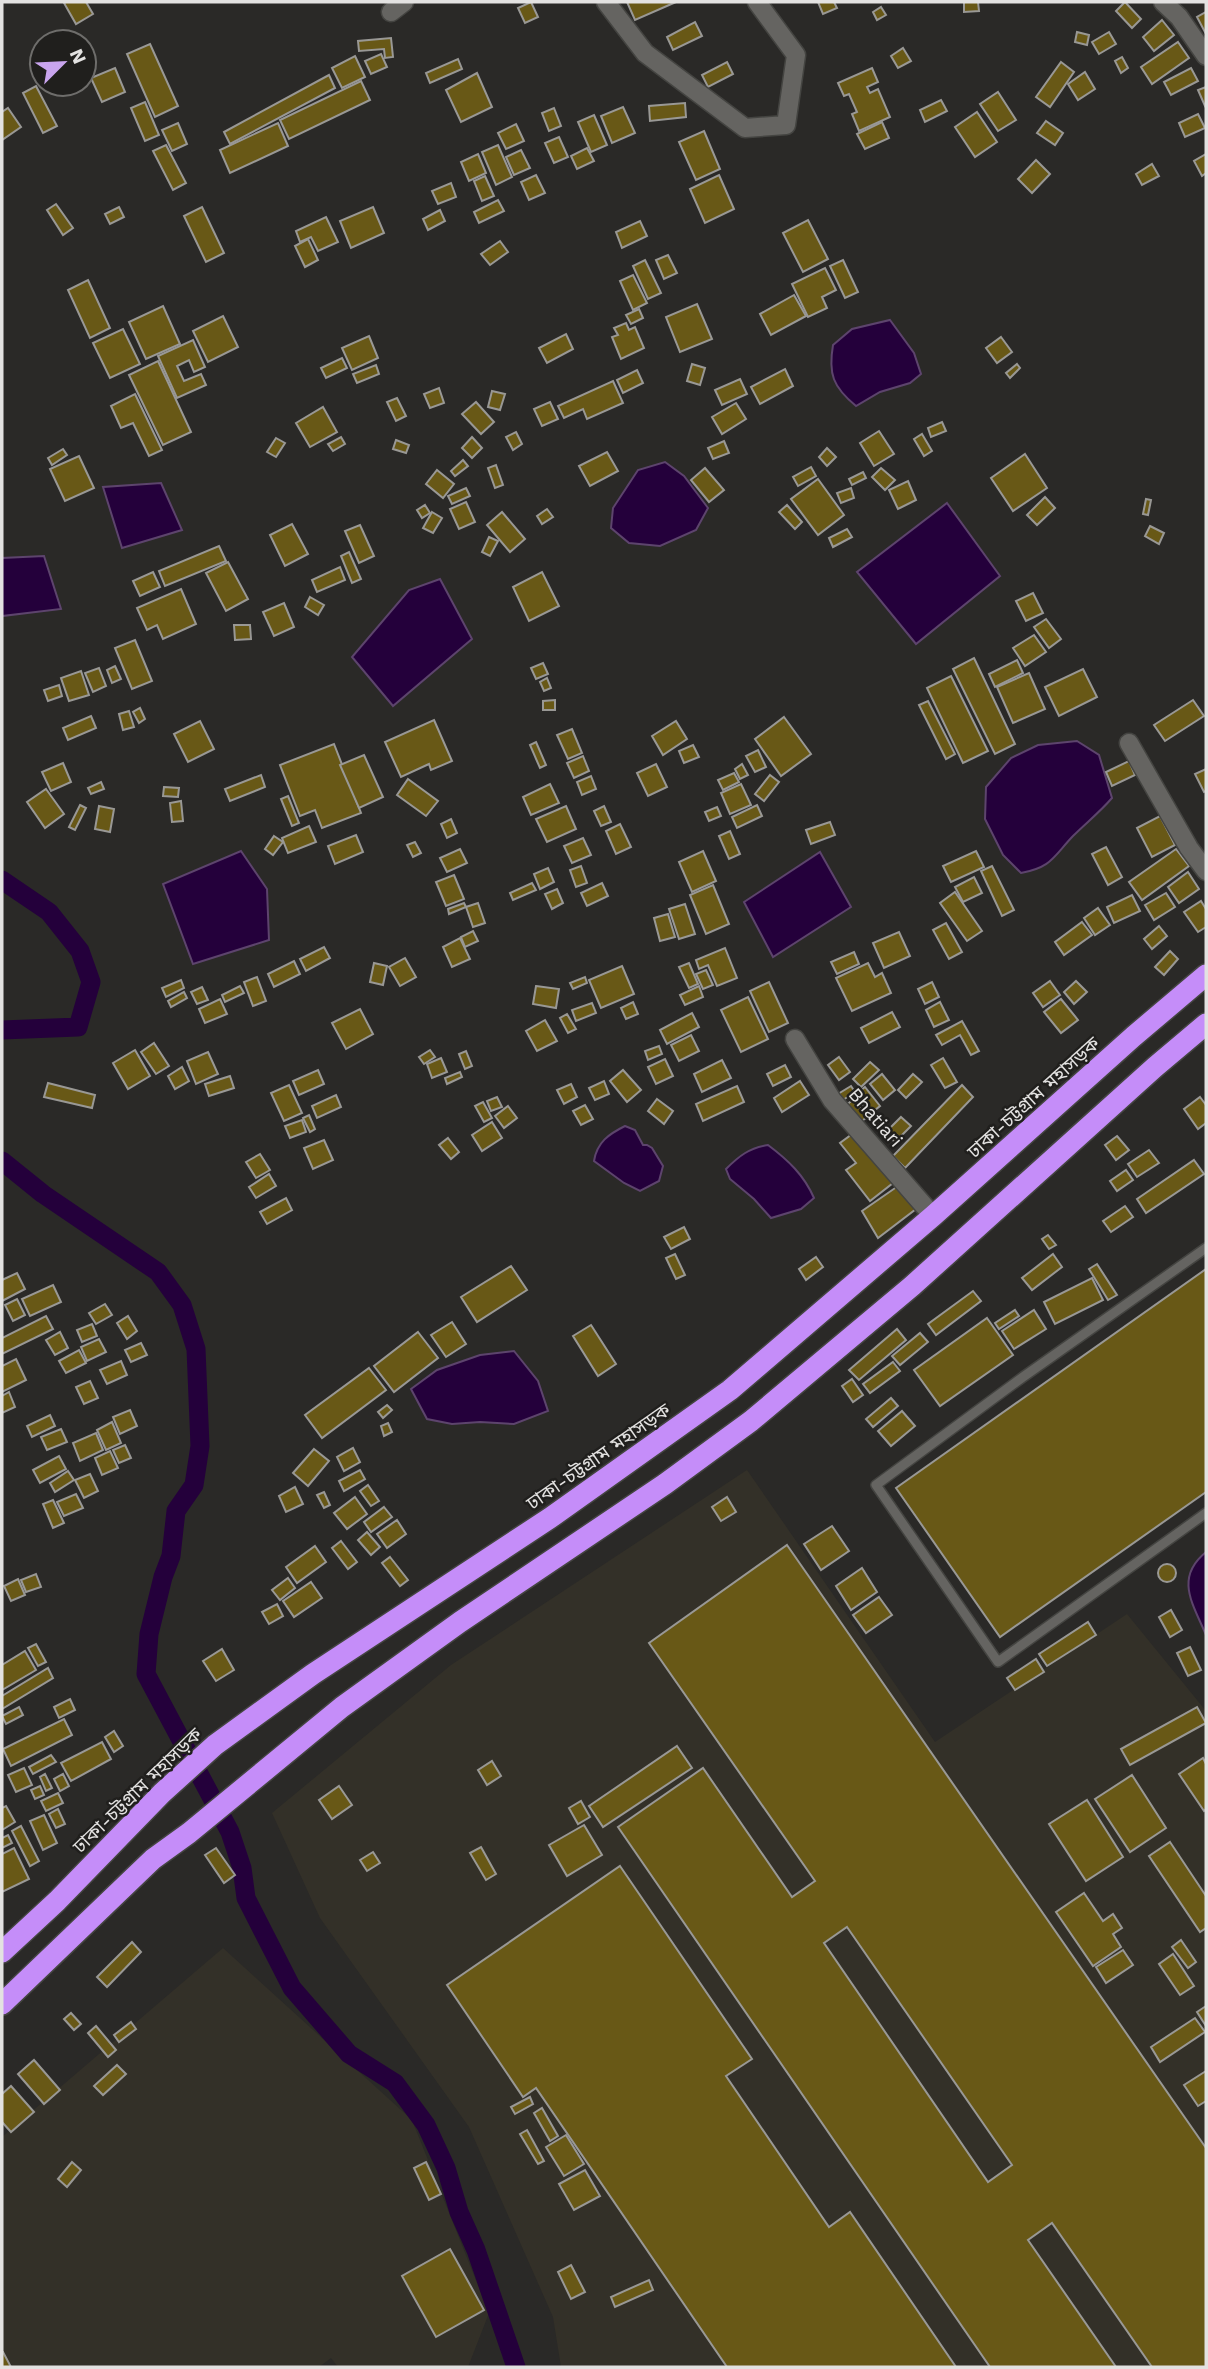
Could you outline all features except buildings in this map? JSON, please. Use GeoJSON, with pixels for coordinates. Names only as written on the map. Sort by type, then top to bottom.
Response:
{"type":"FeatureCollection","features":[{"type":"Feature","properties":{"kind":"highway","name":"ঢাকা-চট্টগ্রাম মহাসড়ক"},"geometry":{"type":"LineString","coordinates":[[2,1952],[57,1901],[162,1793],[215,1745],[313,1674],[550,1518],[708,1406],[933,1216],[1206,975]]}},
{"type":"Feature","properties":{"kind":"highway"},"geometry":{"type":"LineString","coordinates":[[2,2004],[153,1859],[189,1833],[342,1707],[751,1421],[912,1286],[1206,1024]]}},
{"type":"Feature","properties":{"kind":"street"},"geometry":{"type":"LineString","coordinates":[[606,2],[645,53],[746,128],[786,125],[796,55],[757,2]]}},
{"type":"Feature","properties":{"kind":"street"},"geometry":{"type":"LineString","coordinates":[[1163,2],[1179,17],[1206,56]]}},
{"type":"Feature","properties":{"kind":"street"},"geometry":{"type":"LineString","coordinates":[[1129,743],[1189,848],[1206,871]]}},
{"type":"Feature","properties":{"kind":"street","name":"Bhatiari"},"geometry":{"type":"LineString","coordinates":[[795,1039],[832,1100],[933,1216]]}},
{"type":"Feature","properties":{"kind":"lane"},"geometry":{"type":"LineString","coordinates":[[1206,1248],[876,1485],[998,1662],[1206,1513]]}},
{"type":"Feature","properties":{"kind":"shaded area"},"geometry":{"type":"Polygon","coordinates":[[[890,320],[914,353],[921,374],[910,383],[880,392],[856,406],[842,393],[834,379],[831,364],[833,345],[852,329],[890,320]]]}},
{"type":"Feature","properties":{"kind":"shaded area"},"geometry":{"type":"Polygon","coordinates":[[[665,462],[684,476],[708,508],[696,530],[660,546],[629,543],[611,528],[613,508],[638,470],[665,462]]]}},
{"type":"Feature","properties":{"kind":"shaded area"},"geometry":{"type":"Polygon","coordinates":[[[161,483],[182,530],[122,548],[103,487],[161,483]]]}},
{"type":"Feature","properties":{"kind":"shaded area"},"geometry":{"type":"Polygon","coordinates":[[[947,503],[1000,576],[916,644],[857,572],[947,503]]]}},
{"type":"Feature","properties":{"kind":"shaded area"},"geometry":{"type":"Polygon","coordinates":[[[44,556],[61,609],[2,616],[2,558],[44,556]]]}},
{"type":"Feature","properties":{"kind":"shaded area"},"geometry":{"type":"Polygon","coordinates":[[[440,579],[472,639],[393,706],[352,657],[409,590],[440,579]]]}},
{"type":"Feature","properties":{"kind":"shaded area"},"geometry":{"type":"Polygon","coordinates":[[[1077,741],[1099,755],[1112,798],[1051,860],[1039,868],[1021,873],[1003,855],[985,819],[986,787],[1011,758],[1038,745],[1077,741]]]}},
{"type":"Feature","properties":{"kind":"shaded area"},"geometry":{"type":"Polygon","coordinates":[[[241,851],[267,889],[269,940],[193,964],[163,884],[241,851]]]}},
{"type":"Feature","properties":{"kind":"shaded area"},"geometry":{"type":"Polygon","coordinates":[[[820,852],[851,907],[773,957],[744,902],[820,852]]]}},
{"type":"Feature","properties":{"kind":"shaded area"},"geometry":{"type":"Polygon","coordinates":[[[625,1126],[635,1130],[643,1145],[652,1148],[663,1166],[659,1181],[640,1191],[594,1161],[605,1139],[625,1126]]]}},
{"type":"Feature","properties":{"kind":"shaded area"},"geometry":{"type":"Polygon","coordinates":[[[768,1145],[795,1168],[814,1198],[801,1209],[771,1218],[730,1179],[726,1169],[745,1153],[768,1145]]]}},
{"type":"Feature","properties":{"kind":"shaded area"},"geometry":{"type":"Polygon","coordinates":[[[514,1351],[538,1381],[548,1411],[514,1424],[452,1424],[427,1419],[411,1389],[437,1370],[480,1355],[514,1351]]]}},
{"type":"Feature","properties":{"kind":"shaded area"},"geometry":{"type":"Polygon","coordinates":[[[747,1470],[935,1742],[1127,1614],[1206,1711],[1206,2367],[561,2367],[553,2317],[469,2127],[320,1918],[272,1813],[451,1665],[747,1470]]]}},
{"type":"Feature","properties":{"kind":"shaded area"},"geometry":{"type":"Polygon","coordinates":[[[1206,1552],[1206,1635],[1192,1602],[1189,1582],[1196,1562],[1206,1552]]]}},
{"type":"Feature","properties":{"kind":"shaded area"},"geometry":{"type":"Polygon","coordinates":[[[223,1948],[412,2120],[489,2313],[468,2367],[338,2367],[331,2358],[319,2367],[13,2367],[7,2358],[2,2360],[2,2137],[223,1948]]]}},
{"type":"Feature","properties":{"kind":"waterway"},"geometry":{"type":"LineString","coordinates":[[2,880],[49,912],[80,951],[91,982],[78,1027],[2,1030]]}},
{"type":"Feature","properties":{"kind":"waterway"},"geometry":{"type":"LineString","coordinates":[[2,1161],[43,1194],[158,1272],[182,1305],[196,1349],[200,1446],[194,1485],[176,1511],[171,1556],[149,1634],[146,1674],[230,1832],[242,1868],[246,1898],[292,1988],[349,2054],[395,2083],[426,2125],[446,2168],[459,2212],[476,2250],[516,2367]]}}]}
